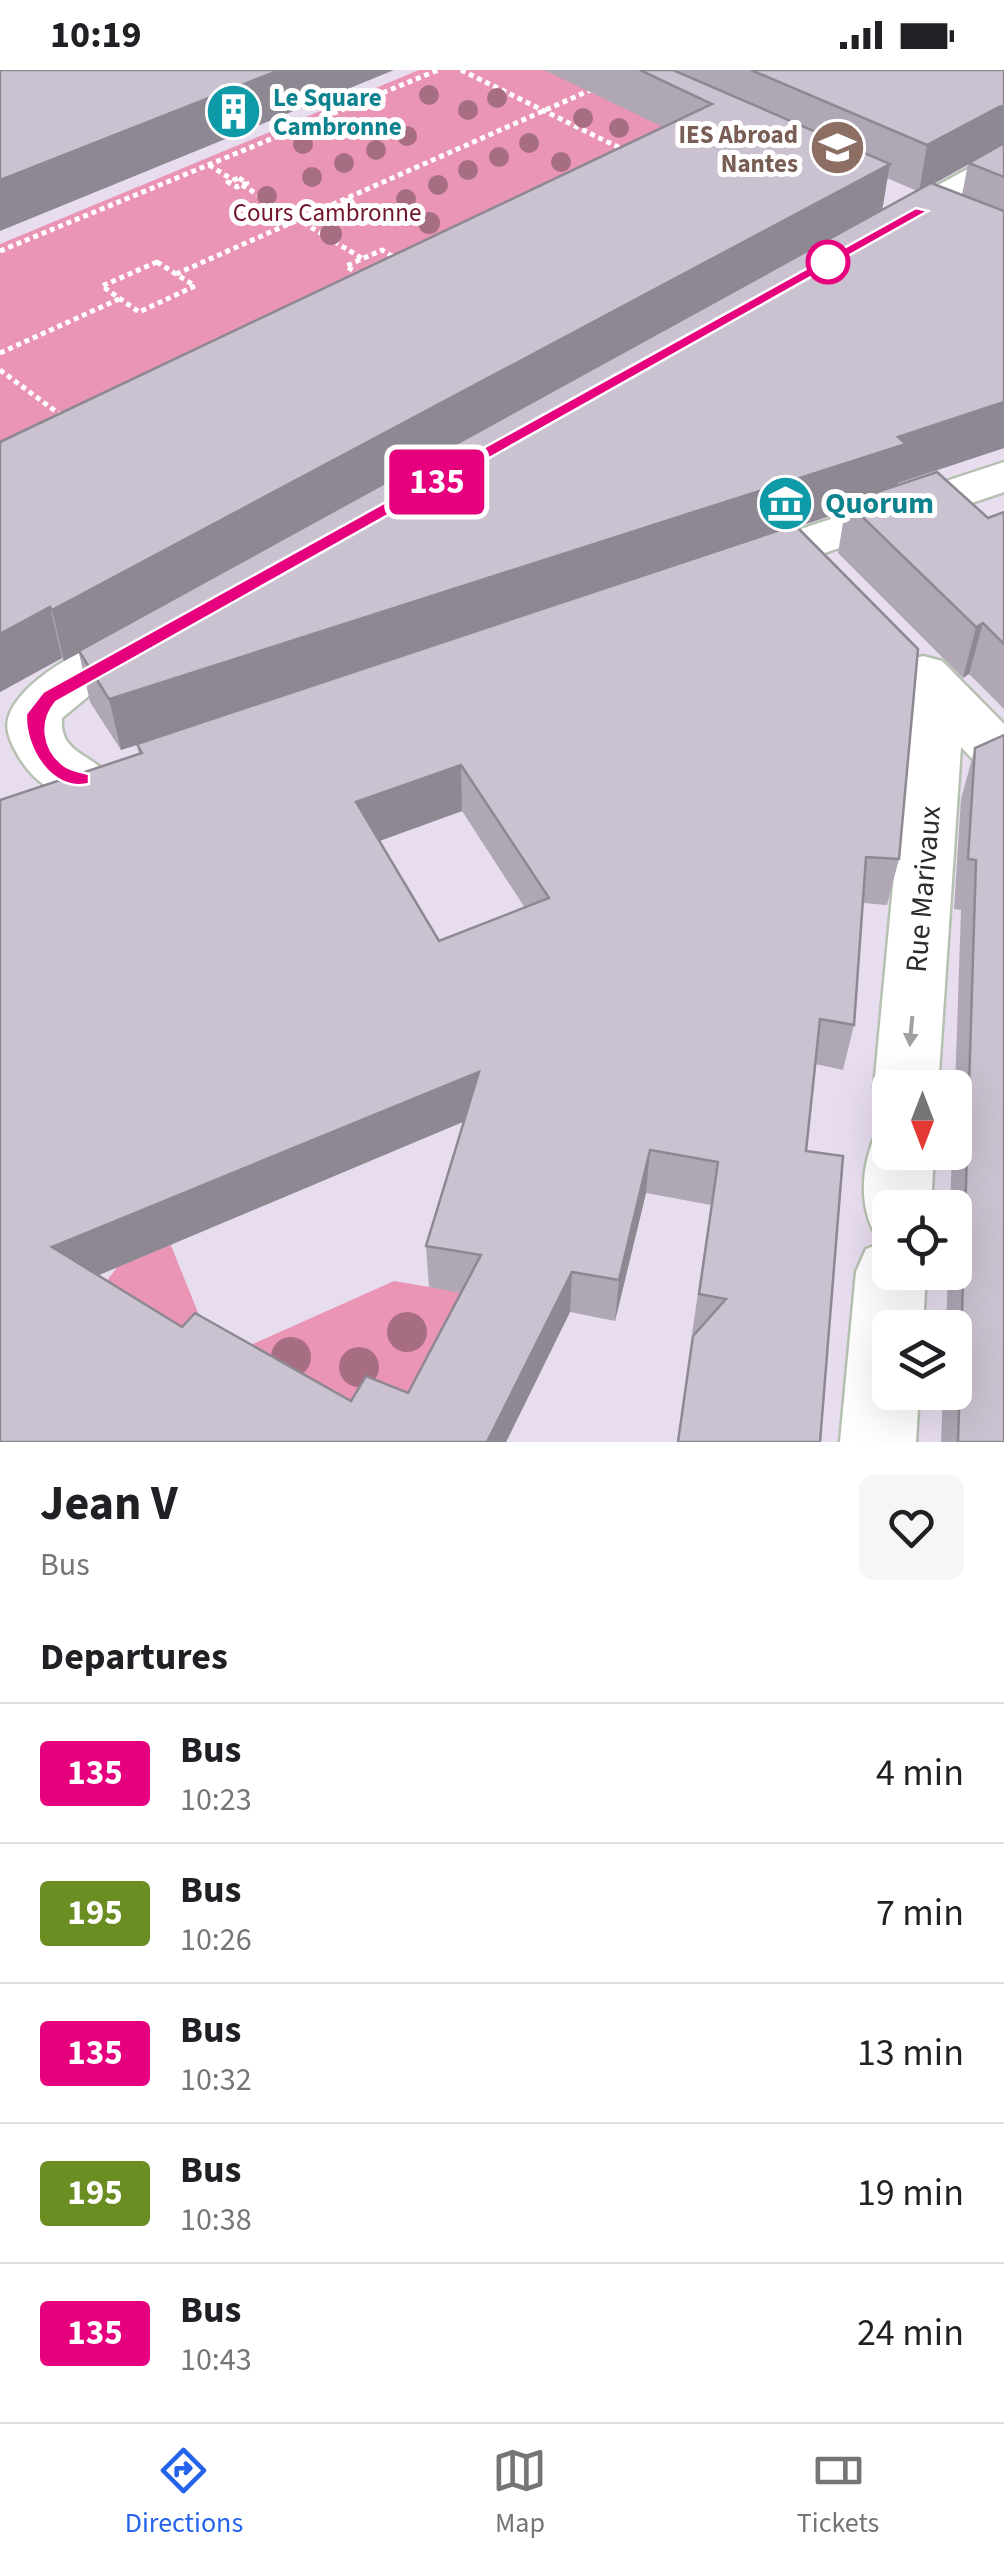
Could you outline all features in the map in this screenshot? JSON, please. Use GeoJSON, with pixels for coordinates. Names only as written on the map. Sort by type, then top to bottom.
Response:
{"type":"FeatureCollection","features":[{"type":"Feature","properties":{"kind":"street"},"geometry":{"type":"LineString","coordinates":[[845,252],[1004,164]]}},
{"type":"Feature","properties":{"kind":"street"},"geometry":{"type":"LineString","coordinates":[[872,190],[970,232]]}},
{"type":"Feature","properties":{"kind":"street"},"geometry":{"type":"LineString","coordinates":[[693,581],[1004,476]]}},
{"type":"Feature","properties":{"kind":"street"},"geometry":{"type":"LineString","coordinates":[[798,546],[836,585]]}},
{"type":"Feature","properties":{"kind":"street"},"geometry":{"type":"LineString","coordinates":[[33,806],[108,775],[58,772],[18,720],[50,697],[197,616]]}},
{"type":"Feature","properties":{"kind":"street"},"geometry":{"type":"LineString","coordinates":[[887,638],[1004,758]]}},
{"type":"Feature","properties":{"kind":"street","name":"Rue Marivaux"},"geometry":{"type":"LineString","coordinates":[[907,1070],[938,690]]}},
{"type":"Feature","properties":{"kind":"street"},"geometry":{"type":"LineString","coordinates":[[878,1442],[890,1290]]}},
{"type":"Feature","properties":{"kind":"path"},"geometry":{"type":"LineString","coordinates":[[0,250],[438,70]]}},
{"type":"Feature","properties":{"kind":"path"},"geometry":{"type":"LineString","coordinates":[[461,70],[640,158]]}},
{"type":"Feature","properties":{"kind":"path"},"geometry":{"type":"LineString","coordinates":[[176,274],[598,87]]}},
{"type":"Feature","properties":{"kind":"path"},"geometry":{"type":"LineString","coordinates":[[208,165],[234,180],[228,182],[236,187],[242,185],[363,259]]}},
{"type":"Feature","properties":{"kind":"path"},"geometry":{"type":"LineString","coordinates":[[361,276],[346,266],[382,250],[410,268]]}},
{"type":"Feature","properties":{"kind":"path"},"geometry":{"type":"LineString","coordinates":[[158,262],[195,286],[139,312],[120,299],[102,286],[158,262]]}},
{"type":"Feature","properties":{"kind":"path"},"geometry":{"type":"LineString","coordinates":[[0,352],[120,299]]}},
{"type":"Feature","properties":{"kind":"path"},"geometry":{"type":"LineString","coordinates":[[0,370],[76,428]]}},
{"type":"Feature","properties":{"kind":"green space","name":"Cours Cambronne"},"geometry":{"type":"Polygon","coordinates":[[[419,70],[562,70],[707,136],[0,478],[0,244],[419,70]]]}},
{"type":"Feature","properties":{"kind":"green space"},"geometry":{"type":"Polygon","coordinates":[[[158,1213],[211,1345],[106,1282],[158,1213]]]}},
{"type":"Feature","properties":{"kind":"green space"},"geometry":{"type":"Polygon","coordinates":[[[394,1281],[482,1296],[411,1432],[217,1360],[394,1281]]]}},
{"type":"Feature","properties":{"kind":"building"},"geometry":{"type":"Polygon","coordinates":[[[2,70],[280,70],[0,180],[2,70]]]}},
{"type":"Feature","properties":{"kind":"building"},"geometry":{"type":"Polygon","coordinates":[[[640,70],[673,70],[890,164],[52,610],[50,607],[0,634],[0,442],[712,104],[640,70]]]}},
{"type":"Feature","properties":{"kind":"building"},"geometry":{"type":"Polygon","coordinates":[[[751,70],[1004,70],[1004,106],[927,145],[751,70]]]}},
{"type":"Feature","properties":{"kind":"building"},"geometry":{"type":"Polygon","coordinates":[[[1004,143],[1004,177],[969,163],[1004,143]]]}},
{"type":"Feature","properties":{"kind":"building"},"geometry":{"type":"Polygon","coordinates":[[[931,183],[1004,211],[1004,402],[898,437],[906,444],[113,698],[109,699],[79,651],[931,183]]]}},
{"type":"Feature","properties":{"kind":"building"},"geometry":{"type":"Polygon","coordinates":[[[937,472],[988,518],[1004,512],[1004,644],[983,623],[976,627],[847,502],[937,472]]]}},
{"type":"Feature","properties":{"kind":"building"},"geometry":{"type":"Polygon","coordinates":[[[795,525],[918,649],[899,859],[866,857],[854,1025],[820,1019],[806,1151],[843,1156],[820,1442],[678,1442],[693,1336],[726,1299],[699,1294],[718,1162],[650,1150],[619,1280],[572,1272],[487,1442],[0,1442],[0,800],[142,753],[137,744],[795,525]],[[461,765],[356,802],[439,941],[549,898],[461,765]],[[479,1072],[52,1247],[182,1327],[195,1313],[351,1401],[366,1376],[408,1393],[481,1255],[426,1246],[479,1072]]]}},
{"type":"Feature","properties":{"kind":"building"},"geometry":{"type":"Polygon","coordinates":[[[1004,735],[1004,1442],[958,1442],[959,1410],[972,1410],[972,1310],[962,1310],[963,1290],[972,1290],[972,1190],[966,1190],[966,1170],[972,1170],[970,1070],[976,860],[968,859],[975,748],[1004,735]]]}},
{"type":"Feature","properties":{"kind":"bus line","name":"135"},"geometry":{"type":"LineString","coordinates":[[82,779],[58,772],[34,736],[36,714],[50,697],[921,211]]}},
{"type":"Feature","properties":{"kind":"place","name":"Le Square Cambronne"},"geometry":{"type":"Point","coordinates":[234,111]}},
{"type":"Feature","properties":{"kind":"place","name":"IES Abroad Nantes"},"geometry":{"type":"Point","coordinates":[837,148]}},
{"type":"Feature","properties":{"kind":"place","name":"Quorum"},"geometry":{"type":"Point","coordinates":[786,503]}}]}
